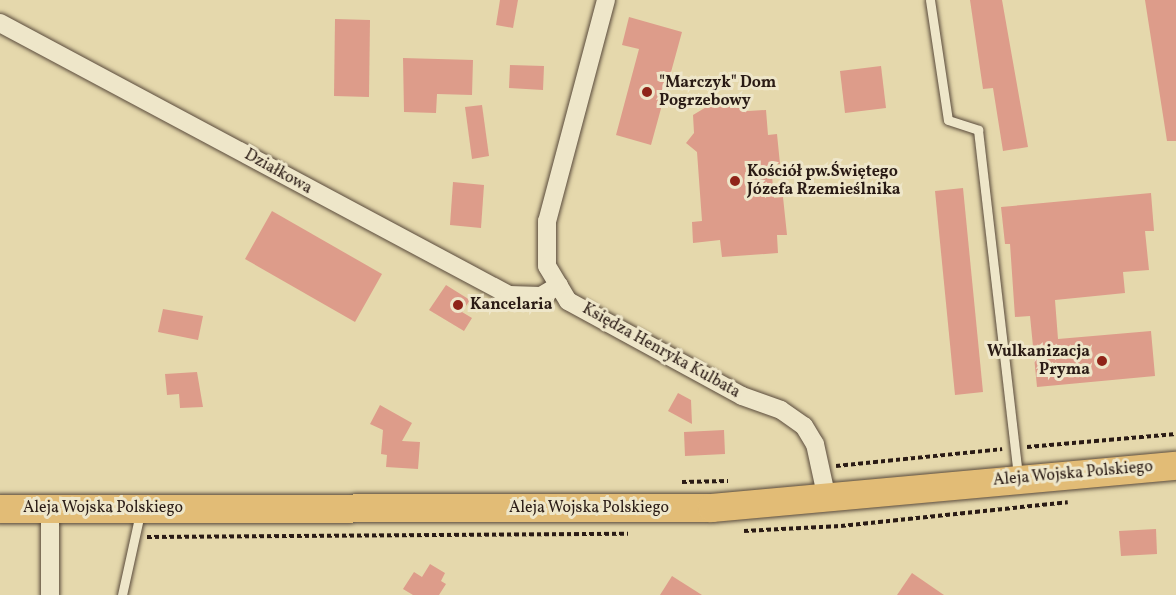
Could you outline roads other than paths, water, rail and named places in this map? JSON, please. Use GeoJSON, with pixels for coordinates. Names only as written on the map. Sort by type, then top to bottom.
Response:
{"type":"FeatureCollection","features":[{"type":"Feature","properties":{"kind":"main road","name":"Aleja Wojska Polskiego"},"geometry":{"type":"LineString","coordinates":[[0,509],[712,508],[827,499],[1018,478],[1176,466]]}},
{"type":"Feature","properties":{"kind":"street","name":"Księdza Henryka Kulbata"},"geometry":{"type":"LineString","coordinates":[[606,0],[547,221],[547,266],[568,301],[742,396],[780,410],[804,426],[822,467],[827,499]]}},
{"type":"Feature","properties":{"kind":"street","name":"Działkowa"},"geometry":{"type":"LineString","coordinates":[[0,23],[509,295],[541,296],[559,285]]}},
{"type":"Feature","properties":{"kind":"street"},"geometry":{"type":"LineString","coordinates":[[50,509],[50,595]]}},
{"type":"Feature","properties":{"kind":"lane"},"geometry":{"type":"LineString","coordinates":[[930,0],[948,120],[978,130],[1018,478]]}},
{"type":"Feature","properties":{"kind":"lane"},"geometry":{"type":"LineString","coordinates":[[122,595],[141,508]]}},
{"type":"Feature","properties":{"kind":"place","name":"\"Marczyk\" Dom Pogrzebowy"},"geometry":{"type":"Point","coordinates":[647,92]}},
{"type":"Feature","properties":{"kind":"place","name":"Kościół pw.Świętego Józefa Rzemieślnika"},"geometry":{"type":"Point","coordinates":[735,181]}},
{"type":"Feature","properties":{"kind":"place","name":"Kancelaria"},"geometry":{"type":"Point","coordinates":[458,305]}},
{"type":"Feature","properties":{"kind":"place","name":"Wulkanizacja Pryma"},"geometry":{"type":"Point","coordinates":[1102,361]}}]}
